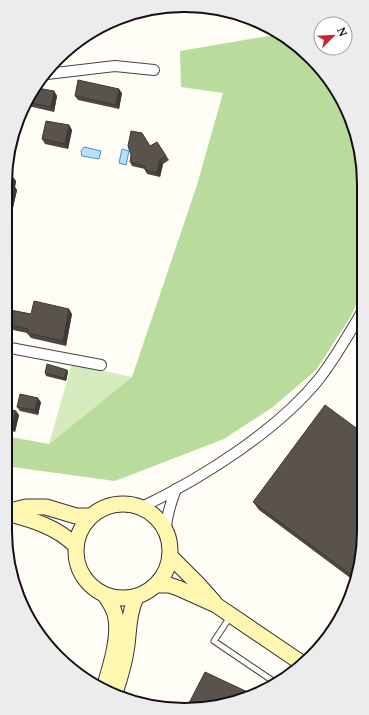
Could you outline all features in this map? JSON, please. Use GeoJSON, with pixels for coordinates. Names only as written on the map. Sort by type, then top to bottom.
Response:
{"type":"FeatureCollection","features":[{"type":"Feature","properties":{"kind":"main road"},"geometry":{"type":"LineString","coordinates":[[115,504],[128,504],[142,507],[152,513],[166,530],[170,543],[170,556],[166,572],[156,585],[147,592],[136,597],[120,598],[105,595],[92,587],[82,575],[77,561],[76,546],[78,535],[90,516],[102,508],[115,504]]}},
{"type":"Feature","properties":{"kind":"main road"},"geometry":{"type":"LineString","coordinates":[[12,510],[26,507],[46,507],[76,516],[90,516]]}},
{"type":"Feature","properties":{"kind":"main road"},"geometry":{"type":"LineString","coordinates":[[12,514],[35,520],[52,527],[67,537],[76,546]]}},
{"type":"Feature","properties":{"kind":"main road"},"geometry":{"type":"LineString","coordinates":[[170,556],[197,583],[216,605]]}},
{"type":"Feature","properties":{"kind":"main road"},"geometry":{"type":"LineString","coordinates":[[156,585],[169,585],[216,605],[298,660]]}},
{"type":"Feature","properties":{"kind":"main road"},"geometry":{"type":"LineString","coordinates":[[105,595],[116,616],[117,630],[113,658],[105,684]]}},
{"type":"Feature","properties":{"kind":"main road"},"geometry":{"type":"LineString","coordinates":[[116,689],[127,646],[131,607],[136,597]]}},
{"type":"Feature","properties":{"kind":"street"},"geometry":{"type":"LineString","coordinates":[[53,73],[115,66],[154,70]]}},
{"type":"Feature","properties":{"kind":"street"},"geometry":{"type":"LineString","coordinates":[[142,507],[206,472],[257,438],[289,410],[318,380],[343,346],[357,321]]}},
{"type":"Feature","properties":{"kind":"street"},"geometry":{"type":"LineString","coordinates":[[12,348],[101,365]]}},
{"type":"Feature","properties":{"kind":"street"},"geometry":{"type":"LineString","coordinates":[[166,530],[166,523],[171,502],[176,489]]}},
{"type":"Feature","properties":{"kind":"lane"},"geometry":{"type":"LineString","coordinates":[[232,615],[214,641],[271,680]]}},
{"type":"Feature","properties":{"kind":"green space"},"geometry":{"type":"Polygon","coordinates":[[[272,35],[298,55],[321,79],[334,98],[344,118],[356,162],[357,302],[351,316],[316,370],[273,407],[224,439],[115,481],[12,467],[12,437],[49,444],[132,377],[197,185],[223,93],[181,87],[180,51],[272,35]]]}},
{"type":"Feature","properties":{"kind":"green space"},"geometry":{"type":"Polygon","coordinates":[[[72,364],[132,377],[49,444],[72,364]]]}},
{"type":"Feature","properties":{"kind":"water"},"geometry":{"type":"Polygon","coordinates":[[[84,147],[101,151],[99,159],[82,156],[81,151],[84,147]]]}},
{"type":"Feature","properties":{"kind":"water"},"geometry":{"type":"Polygon","coordinates":[[[122,149],[129,151],[126,165],[119,163],[122,149]]]}},
{"type":"Feature","properties":{"kind":"building"},"geometry":{"type":"Polygon","coordinates":[[[78,80],[119,89],[116,105],[75,96],[78,80]]]}},
{"type":"Feature","properties":{"kind":"building"},"geometry":{"type":"Polygon","coordinates":[[[41,89],[54,91],[51,107],[32,103],[41,89]]]}},
{"type":"Feature","properties":{"kind":"building"},"geometry":{"type":"Polygon","coordinates":[[[46,121],[69,125],[65,144],[42,139],[46,121]]]}},
{"type":"Feature","properties":{"kind":"building"},"geometry":{"type":"Polygon","coordinates":[[[131,131],[142,133],[150,146],[157,142],[166,156],[160,160],[157,173],[145,170],[145,166],[130,162],[131,155],[128,146],[131,131]]]}},
{"type":"Feature","properties":{"kind":"building"},"geometry":{"type":"Polygon","coordinates":[[[34,301],[69,309],[63,341],[27,333],[28,329],[12,325],[12,310],[31,314],[34,301]]]}},
{"type":"Feature","properties":{"kind":"building"},"geometry":{"type":"Polygon","coordinates":[[[47,364],[67,370],[64,378],[45,373],[47,364]]]}},
{"type":"Feature","properties":{"kind":"building"},"geometry":{"type":"Polygon","coordinates":[[[20,394],[38,398],[35,410],[17,407],[20,394]]]}},
{"type":"Feature","properties":{"kind":"building"},"geometry":{"type":"Polygon","coordinates":[[[325,405],[357,429],[357,542],[351,575],[253,502],[325,405]]]}},
{"type":"Feature","properties":{"kind":"building"},"geometry":{"type":"Polygon","coordinates":[[[12,410],[16,411],[12,427],[12,410]]]}},
{"type":"Feature","properties":{"kind":"building"},"geometry":{"type":"Polygon","coordinates":[[[205,672],[247,692],[218,700],[189,703],[205,672]]]}}]}
